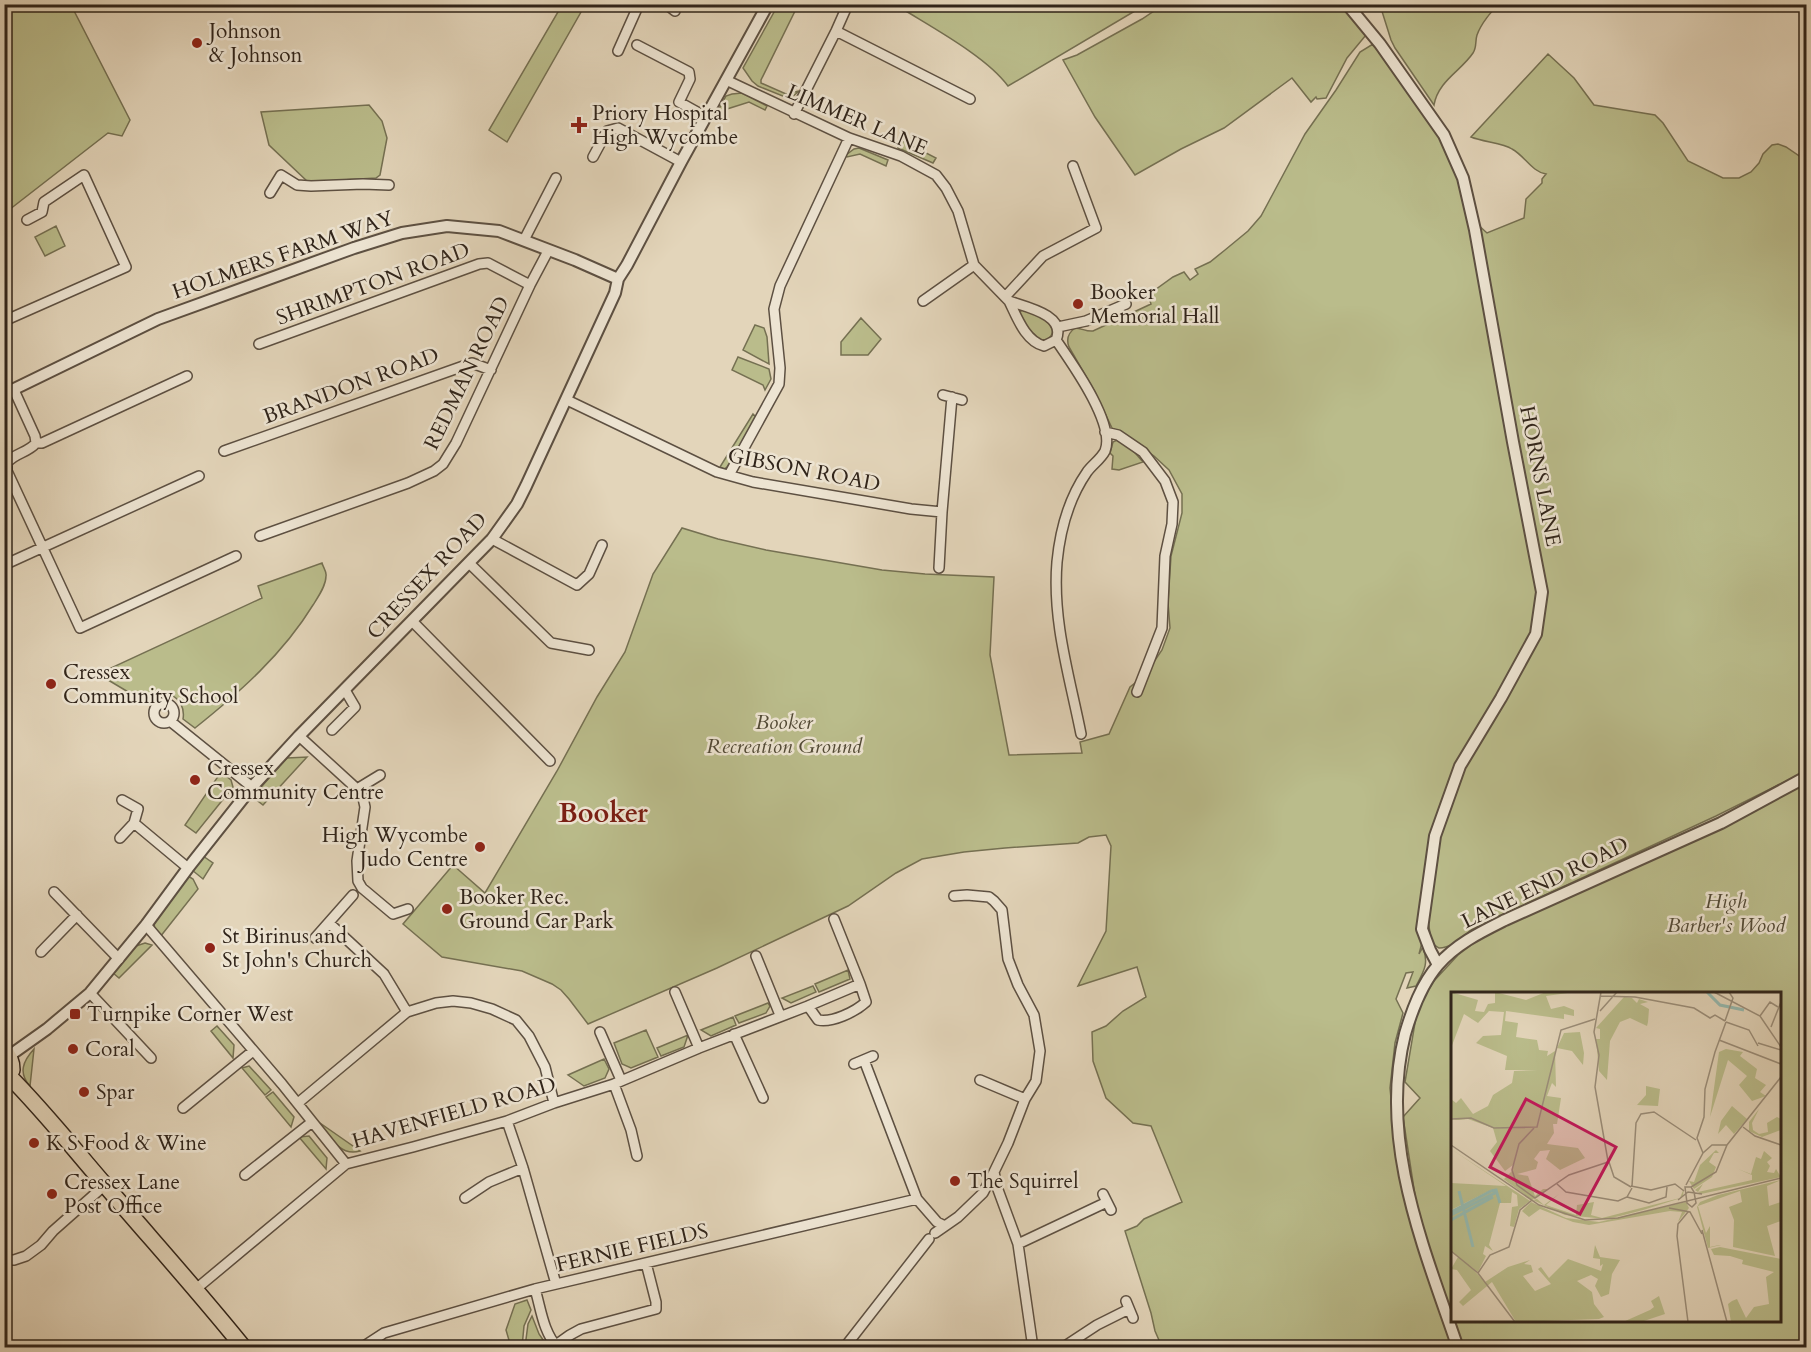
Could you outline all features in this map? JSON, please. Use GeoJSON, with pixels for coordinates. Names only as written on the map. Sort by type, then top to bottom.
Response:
{"type":"FeatureCollection","features":[{"type":"Feature","properties":{"kind":"highway"},"geometry":{"type":"LineString","coordinates":[[7,1054],[12,1070],[6,1077],[33,1100],[244,1347]]}},
{"type":"Feature","properties":{"kind":"street"},"geometry":{"type":"LineString","coordinates":[[618,51],[639,4]]}},
{"type":"Feature","properties":{"kind":"street"},"geometry":{"type":"LineString","coordinates":[[666,4],[675,11]]}},
{"type":"Feature","properties":{"kind":"street","name":"CRESSEX ROAD"},"geometry":{"type":"LineString","coordinates":[[7,1054],[47,1029],[90,993],[146,925],[252,787],[492,539],[517,504],[567,400],[615,293],[618,279],[768,4]]}},
{"type":"Feature","properties":{"kind":"street"},"geometry":{"type":"LineString","coordinates":[[794,114],[848,4]]}},
{"type":"Feature","properties":{"kind":"street","name":"HORNS LANE"},"geometry":{"type":"LineString","coordinates":[[1347,4],[1380,44],[1444,135],[1463,178],[1475,230],[1542,592],[1536,634],[1461,766],[1435,836],[1422,929],[1438,965]]}},
{"type":"Feature","properties":{"kind":"street"},"geometry":{"type":"LineString","coordinates":[[836,31],[970,99]]}},
{"type":"Feature","properties":{"kind":"street"},"geometry":{"type":"LineString","coordinates":[[638,45],[689,72],[690,79],[679,102],[706,117]]}},
{"type":"Feature","properties":{"kind":"street","name":"LIMMER LANE"},"geometry":{"type":"LineString","coordinates":[[726,80],[794,114],[849,138],[901,156],[936,175],[958,211],[974,265],[1007,299]]}},
{"type":"Feature","properties":{"kind":"street"},"geometry":{"type":"LineString","coordinates":[[593,157],[607,131],[618,128],[681,162]]}},
{"type":"Feature","properties":{"kind":"street"},"geometry":{"type":"LineString","coordinates":[[729,475],[779,384],[780,368],[774,309],[780,285],[849,138]]}},
{"type":"Feature","properties":{"kind":"street"},"geometry":{"type":"LineString","coordinates":[[1007,299],[1043,256],[1096,228],[1073,166]]}},
{"type":"Feature","properties":{"kind":"street"},"geometry":{"type":"LineString","coordinates":[[4,321],[126,267],[82,171],[44,202],[42,212],[27,220]]}},
{"type":"Feature","properties":{"kind":"street"},"geometry":{"type":"LineString","coordinates":[[270,193],[281,175],[297,184],[311,186],[389,185]]}},
{"type":"Feature","properties":{"kind":"street"},"geometry":{"type":"LineString","coordinates":[[524,240],[556,178]]}},
{"type":"Feature","properties":{"kind":"street","name":"HOLMERS FARM WAY"},"geometry":{"type":"LineString","coordinates":[[9,392],[158,319],[354,248],[402,233],[447,226],[499,231],[618,279]]}},
{"type":"Feature","properties":{"kind":"street","name":"REDMAN ROAD"},"geometry":{"type":"LineString","coordinates":[[260,536],[408,483],[434,471],[443,464],[456,443],[548,251]]}},
{"type":"Feature","properties":{"kind":"street","name":"SHRIMPTON ROAD"},"geometry":{"type":"LineString","coordinates":[[259,344],[479,264],[488,263],[530,285]]}},
{"type":"Feature","properties":{"kind":"street"},"geometry":{"type":"LineString","coordinates":[[923,301],[974,265]]}},
{"type":"Feature","properties":{"kind":"street"},"geometry":{"type":"LineString","coordinates":[[1007,299],[1047,316],[1058,327],[1056,340],[1044,346],[1036,343],[1024,330],[1007,299]]}},
{"type":"Feature","properties":{"kind":"street"},"geometry":{"type":"LineString","coordinates":[[1058,327],[1086,321],[1126,304]]}},
{"type":"Feature","properties":{"kind":"street"},"geometry":{"type":"LineString","coordinates":[[1056,340],[1095,400],[1105,432],[1105,451],[1088,470],[1070,506],[1060,538],[1057,563],[1057,607],[1081,734]]}},
{"type":"Feature","properties":{"kind":"street","name":"BRANDON ROAD"},"geometry":{"type":"LineString","coordinates":[[224,451],[472,363],[491,370]]}},
{"type":"Feature","properties":{"kind":"street"},"geometry":{"type":"LineString","coordinates":[[36,443],[42,443],[187,376]]}},
{"type":"Feature","properties":{"kind":"street"},"geometry":{"type":"LineString","coordinates":[[9,392],[35,436],[36,443],[32,448],[10,458],[6,463],[7,471],[80,628],[236,556]]}},
{"type":"Feature","properties":{"kind":"street"},"geometry":{"type":"LineString","coordinates":[[939,568],[948,396],[962,400]]}},
{"type":"Feature","properties":{"kind":"street","name":"GIBSON ROAD"},"geometry":{"type":"LineString","coordinates":[[567,400],[717,472],[765,484],[911,509],[942,512]]}},
{"type":"Feature","properties":{"kind":"street"},"geometry":{"type":"LineString","coordinates":[[1105,432],[1118,435],[1143,452],[1165,481],[1173,501],[1172,524],[1165,556],[1162,628],[1137,692]]}},
{"type":"Feature","properties":{"kind":"street"},"geometry":{"type":"LineString","coordinates":[[4,565],[200,476]]}},
{"type":"Feature","properties":{"kind":"street"},"geometry":{"type":"LineString","coordinates":[[492,539],[577,585],[589,574],[602,545]]}},
{"type":"Feature","properties":{"kind":"street"},"geometry":{"type":"LineString","coordinates":[[469,563],[552,643],[589,650]]}},
{"type":"Feature","properties":{"kind":"street"},"geometry":{"type":"LineString","coordinates":[[412,621],[550,761]]}},
{"type":"Feature","properties":{"kind":"street"},"geometry":{"type":"LineString","coordinates":[[332,730],[355,706],[345,690]]}},
{"type":"Feature","properties":{"kind":"street"},"geometry":{"type":"LineString","coordinates":[[170,721],[252,787]]}},
{"type":"Feature","properties":{"kind":"street"},"geometry":{"type":"LineString","coordinates":[[299,736],[357,789],[363,798],[365,807],[357,861],[358,881],[362,888],[393,914],[408,909]]}},
{"type":"Feature","properties":{"kind":"street"},"geometry":{"type":"LineString","coordinates":[[357,789],[380,776]]}},
{"type":"Feature","properties":{"kind":"street","name":"LANE END ROAD"},"geometry":{"type":"LineString","coordinates":[[1458,1347],[1422,1244],[1400,1148],[1397,1098],[1400,1054],[1412,1008],[1438,965],[1475,935],[1721,823],[1806,777]]}},
{"type":"Feature","properties":{"kind":"street"},"geometry":{"type":"LineString","coordinates":[[120,838],[134,823],[138,809],[122,800]]}},
{"type":"Feature","properties":{"kind":"street"},"geometry":{"type":"LineString","coordinates":[[134,823],[188,868]]}},
{"type":"Feature","properties":{"kind":"street"},"geometry":{"type":"LineString","coordinates":[[54,892],[119,959]]}},
{"type":"Feature","properties":{"kind":"street"},"geometry":{"type":"LineString","coordinates":[[315,938],[353,895]]}},
{"type":"Feature","properties":{"kind":"street"},"geometry":{"type":"LineString","coordinates":[[844,1347],[932,1236],[958,1217],[983,1193],[1008,1143],[1025,1099],[1036,1081],[1040,1051],[1034,1016],[1018,985],[1008,958],[1002,926],[1002,910],[989,897],[954,896]]}},
{"type":"Feature","properties":{"kind":"street"},"geometry":{"type":"LineString","coordinates":[[41,952],[77,915]]}},
{"type":"Feature","properties":{"kind":"street"},"geometry":{"type":"LineString","coordinates":[[808,1006],[818,1020],[826,1022],[866,1002],[834,919]]}},
{"type":"Feature","properties":{"kind":"street"},"geometry":{"type":"LineString","coordinates":[[329,923],[384,974],[407,1012]]}},
{"type":"Feature","properties":{"kind":"street"},"geometry":{"type":"LineString","coordinates":[[146,925],[298,1103],[346,1164]]}},
{"type":"Feature","properties":{"kind":"street"},"geometry":{"type":"LineString","coordinates":[[756,956],[780,1015]]}},
{"type":"Feature","properties":{"kind":"street","name":"HAVENFIELD ROAD"},"geometry":{"type":"LineString","coordinates":[[196,1289],[346,1164],[507,1121],[617,1082],[860,984]]}},
{"type":"Feature","properties":{"kind":"street"},"geometry":{"type":"LineString","coordinates":[[675,992],[699,1048]]}},
{"type":"Feature","properties":{"kind":"street"},"geometry":{"type":"LineString","coordinates":[[90,993],[151,1058]]}},
{"type":"Feature","properties":{"kind":"street"},"geometry":{"type":"LineString","coordinates":[[298,1103],[407,1012],[436,1003],[453,1001],[492,1009],[516,1020],[529,1036],[545,1067],[554,1103]]}},
{"type":"Feature","properties":{"kind":"street"},"geometry":{"type":"LineString","coordinates":[[600,1032],[617,1082],[637,1156]]}},
{"type":"Feature","properties":{"kind":"street"},"geometry":{"type":"LineString","coordinates":[[734,1034],[763,1098]]}},
{"type":"Feature","properties":{"kind":"street"},"geometry":{"type":"LineString","coordinates":[[183,1108],[253,1051]]}},
{"type":"Feature","properties":{"kind":"street"},"geometry":{"type":"LineString","coordinates":[[854,1064],[869,1058],[917,1199],[937,1222],[945,1226]]}},
{"type":"Feature","properties":{"kind":"street"},"geometry":{"type":"LineString","coordinates":[[980,1080],[1025,1099]]}},
{"type":"Feature","properties":{"kind":"street"},"geometry":{"type":"LineString","coordinates":[[507,1121],[556,1284]]}},
{"type":"Feature","properties":{"kind":"street"},"geometry":{"type":"LineString","coordinates":[[245,1175],[312,1122]]}},
{"type":"Feature","properties":{"kind":"street"},"geometry":{"type":"LineString","coordinates":[[465,1198],[489,1182],[523,1168]]}},
{"type":"Feature","properties":{"kind":"street"},"geometry":{"type":"LineString","coordinates":[[994,1172],[997,1187],[1018,1244],[1033,1347]]}},
{"type":"Feature","properties":{"kind":"street"},"geometry":{"type":"LineString","coordinates":[[4,1260],[26,1256],[105,1185]]}},
{"type":"Feature","properties":{"kind":"street","name":"FERNIE FIELDS"},"geometry":{"type":"LineString","coordinates":[[361,1347],[384,1333],[535,1289],[917,1199]]}},
{"type":"Feature","properties":{"kind":"street"},"geometry":{"type":"LineString","coordinates":[[1018,1244],[1107,1202]]}},
{"type":"Feature","properties":{"kind":"street"},"geometry":{"type":"LineString","coordinates":[[535,1289],[547,1331],[557,1346],[581,1329],[656,1309],[646,1263]]}},
{"type":"Feature","properties":{"kind":"street"},"geometry":{"type":"LineString","coordinates":[[1062,1347],[1097,1325],[1130,1309]]}},
{"type":"Feature","properties":{"kind":"green space"},"geometry":{"type":"Polygon","coordinates":[[[5,4],[71,5],[130,120],[122,136],[108,133],[5,213],[5,4]]]}},
{"type":"Feature","properties":{"kind":"green space"},"geometry":{"type":"Polygon","coordinates":[[[1145,4],[1008,86],[987,64],[959,44],[893,5],[1145,4]]]}},
{"type":"Feature","properties":{"kind":"green space"},"geometry":{"type":"Polygon","coordinates":[[[562,5],[585,5],[507,142],[489,130],[562,5]]]}},
{"type":"Feature","properties":{"kind":"green space"},"geometry":{"type":"Polygon","coordinates":[[[778,5],[798,5],[761,83],[786,94],[799,91],[790,99],[758,86],[743,68],[778,5]]]}},
{"type":"Feature","properties":{"kind":"green space"},"geometry":{"type":"Polygon","coordinates":[[[1163,5],[1342,5],[1352,14],[1366,35],[1347,58],[1326,98],[1317,99],[1316,97],[1311,102],[1292,78],[1224,128],[1135,175],[1095,117],[1063,60],[1077,55],[1163,5]]]}},
{"type":"Feature","properties":{"kind":"green space"},"geometry":{"type":"Polygon","coordinates":[[[1380,5],[1499,5],[1481,27],[1473,53],[1440,89],[1434,105],[1395,48],[1380,5]]]}},
{"type":"Feature","properties":{"kind":"green space","name":"Booker Recreation Ground"},"geometry":{"type":"Polygon","coordinates":[[[1373,44],[1449,152],[1463,192],[1467,221],[1476,223],[1487,233],[1524,218],[1526,199],[1542,183],[1546,174],[1541,173],[1508,147],[1471,137],[1548,54],[1574,78],[1594,105],[1655,115],[1663,123],[1688,161],[1723,178],[1739,178],[1751,172],[1772,145],[1778,144],[1786,147],[1805,160],[1806,771],[1716,816],[1472,929],[1461,939],[1448,946],[1439,948],[1433,944],[1428,920],[1419,954],[1423,947],[1426,963],[1423,972],[1416,986],[1407,988],[1413,972],[1406,973],[1396,999],[1403,1013],[1395,1043],[1390,1088],[1396,1149],[1455,1347],[1162,1347],[1155,1331],[1125,1231],[1137,1226],[1144,1219],[1182,1202],[1151,1126],[1133,1123],[1106,1098],[1093,1061],[1092,1032],[1106,1026],[1123,1011],[1146,997],[1137,967],[1078,986],[1106,931],[1111,846],[1106,835],[1089,837],[1078,843],[964,852],[922,859],[896,873],[848,906],[717,968],[588,1024],[561,990],[552,984],[522,971],[442,957],[403,924],[453,865],[485,893],[625,652],[653,574],[682,528],[766,550],[882,570],[994,577],[990,655],[1009,755],[1082,753],[1080,742],[1109,734],[1130,687],[1145,675],[1162,650],[1170,628],[1168,603],[1171,556],[1182,513],[1182,494],[1169,470],[1154,456],[1112,428],[1095,392],[1069,347],[1068,336],[1075,328],[1093,331],[1151,304],[1148,295],[1184,272],[1190,280],[1198,274],[1195,269],[1210,262],[1248,231],[1261,216],[1305,134],[1360,52],[1373,44]]]}},
{"type":"Feature","properties":{"kind":"green space"},"geometry":{"type":"Polygon","coordinates":[[[742,93],[767,106],[765,110],[749,102],[724,110],[717,120],[714,118],[726,96],[742,93]]]}},
{"type":"Feature","properties":{"kind":"green space"},"geometry":{"type":"Polygon","coordinates":[[[369,105],[382,121],[387,138],[380,175],[376,178],[308,182],[269,145],[261,112],[369,105]]]}},
{"type":"Feature","properties":{"kind":"green space"},"geometry":{"type":"Polygon","coordinates":[[[899,139],[936,158],[933,163],[898,148],[899,139]]]}},
{"type":"Feature","properties":{"kind":"green space"},"geometry":{"type":"Polygon","coordinates":[[[859,148],[888,160],[886,166],[860,154],[847,157],[846,155],[854,149],[859,148]]]}},
{"type":"Feature","properties":{"kind":"green space"},"geometry":{"type":"Polygon","coordinates":[[[56,226],[65,246],[45,256],[35,237],[56,226]]]}},
{"type":"Feature","properties":{"kind":"green space"},"geometry":{"type":"Polygon","coordinates":[[[1022,310],[1036,314],[1048,322],[1053,330],[1048,339],[1041,340],[1031,334],[1019,313],[1022,310]]]}},
{"type":"Feature","properties":{"kind":"green space"},"geometry":{"type":"Polygon","coordinates":[[[861,318],[881,339],[868,355],[841,355],[841,342],[861,318]]]}},
{"type":"Feature","properties":{"kind":"green space"},"geometry":{"type":"Polygon","coordinates":[[[755,325],[764,328],[769,364],[743,350],[755,325]]]}},
{"type":"Feature","properties":{"kind":"green space"},"geometry":{"type":"Polygon","coordinates":[[[738,357],[769,369],[771,379],[765,390],[763,385],[732,370],[738,357]]]}},
{"type":"Feature","properties":{"kind":"green space"},"geometry":{"type":"Polygon","coordinates":[[[753,414],[757,418],[746,438],[727,467],[724,469],[720,467],[753,414]]]}},
{"type":"Feature","properties":{"kind":"green space"},"geometry":{"type":"Polygon","coordinates":[[[1117,440],[1130,447],[1143,462],[1119,470],[1112,469],[1113,456],[1110,453],[1113,442],[1117,440]]]}},
{"type":"Feature","properties":{"kind":"green space"},"geometry":{"type":"Polygon","coordinates":[[[322,563],[326,574],[323,587],[288,640],[260,671],[195,728],[183,719],[181,704],[171,695],[158,694],[145,702],[98,674],[262,598],[258,586],[322,563]]]}},
{"type":"Feature","properties":{"kind":"green space"},"geometry":{"type":"Polygon","coordinates":[[[307,757],[263,805],[254,798],[254,795],[287,758],[307,757]]]}},
{"type":"Feature","properties":{"kind":"green space"},"geometry":{"type":"Polygon","coordinates":[[[221,772],[231,780],[233,787],[196,833],[185,825],[221,772]]]}},
{"type":"Feature","properties":{"kind":"green space","name":"High Barber's Wood"},"geometry":{"type":"Polygon","coordinates":[[[1806,783],[1806,1347],[1463,1347],[1453,1322],[1781,1322],[1781,992],[1451,992],[1451,1316],[1418,1215],[1403,1117],[1420,1098],[1405,1082],[1417,1011],[1433,982],[1458,955],[1478,940],[1519,919],[1713,832],[1806,783]]]}},
{"type":"Feature","properties":{"kind":"green space"},"geometry":{"type":"Polygon","coordinates":[[[203,856],[213,863],[203,879],[192,870],[203,856]]]}},
{"type":"Feature","properties":{"kind":"green space"},"geometry":{"type":"Polygon","coordinates":[[[188,876],[193,879],[198,889],[160,937],[155,929],[155,919],[188,876]]]}},
{"type":"Feature","properties":{"kind":"green space"},"geometry":{"type":"Polygon","coordinates":[[[145,943],[152,945],[119,978],[113,973],[133,947],[145,943]]]}},
{"type":"Feature","properties":{"kind":"green space"},"geometry":{"type":"Polygon","coordinates":[[[848,970],[850,979],[819,992],[815,984],[848,970]]]}},
{"type":"Feature","properties":{"kind":"green space"},"geometry":{"type":"Polygon","coordinates":[[[813,986],[816,992],[791,1003],[782,998],[813,986]]]}},
{"type":"Feature","properties":{"kind":"green space"},"geometry":{"type":"Polygon","coordinates":[[[768,1003],[770,1006],[766,1013],[739,1023],[735,1016],[768,1003]]]}},
{"type":"Feature","properties":{"kind":"green space"},"geometry":{"type":"Polygon","coordinates":[[[733,1017],[736,1025],[711,1036],[701,1030],[733,1017]]]}},
{"type":"Feature","properties":{"kind":"green space"},"geometry":{"type":"Polygon","coordinates":[[[217,1026],[234,1045],[233,1058],[211,1031],[217,1026]]]}},
{"type":"Feature","properties":{"kind":"green space"},"geometry":{"type":"Polygon","coordinates":[[[646,1030],[658,1057],[631,1068],[622,1064],[614,1043],[646,1030]]]}},
{"type":"Feature","properties":{"kind":"green space"},"geometry":{"type":"Polygon","coordinates":[[[688,1035],[684,1047],[661,1056],[657,1048],[688,1035]]]}},
{"type":"Feature","properties":{"kind":"green space"},"geometry":{"type":"Polygon","coordinates":[[[34,1049],[30,1086],[24,1076],[23,1067],[34,1049]]]}},
{"type":"Feature","properties":{"kind":"green space"},"geometry":{"type":"Polygon","coordinates":[[[604,1059],[609,1069],[605,1078],[584,1086],[568,1075],[604,1059]]]}},
{"type":"Feature","properties":{"kind":"green space"},"geometry":{"type":"Polygon","coordinates":[[[249,1066],[271,1090],[265,1095],[242,1068],[249,1066]]]}},
{"type":"Feature","properties":{"kind":"green space"},"geometry":{"type":"Polygon","coordinates":[[[273,1092],[294,1117],[291,1127],[266,1097],[273,1092]]]}},
{"type":"Feature","properties":{"kind":"green space"},"geometry":{"type":"Polygon","coordinates":[[[320,1123],[360,1151],[347,1151],[336,1145],[320,1123]]]}},
{"type":"Feature","properties":{"kind":"green space"},"geometry":{"type":"Polygon","coordinates":[[[309,1136],[327,1158],[326,1169],[299,1137],[309,1136]]]}},
{"type":"Feature","properties":{"kind":"green space"},"geometry":{"type":"Polygon","coordinates":[[[527,1300],[531,1310],[524,1326],[522,1347],[511,1347],[506,1330],[515,1304],[527,1300]]]}},
{"type":"Feature","properties":{"kind":"green space"},"geometry":{"type":"Polygon","coordinates":[[[532,1316],[539,1334],[548,1347],[525,1347],[528,1324],[532,1316]]]}},
{"type":"Feature","properties":{"kind":"place","name":"Johnson & Johnson"},"geometry":{"type":"Point","coordinates":[197,43]}},
{"type":"Feature","properties":{"kind":"place","name":"Priory Hospital High Wycombe"},"geometry":{"type":"Point","coordinates":[579,125]}},
{"type":"Feature","properties":{"kind":"place","name":"Booker Memorial Hall"},"geometry":{"type":"Point","coordinates":[1078,304]}},
{"type":"Feature","properties":{"kind":"place","name":"Cressex Community School"},"geometry":{"type":"Point","coordinates":[51,684]}},
{"type":"Feature","properties":{"kind":"place","name":"Cressex Community Centre"},"geometry":{"type":"Point","coordinates":[195,780]}},
{"type":"Feature","properties":{"kind":"place","name":"High Wycombe Judo Centre"},"geometry":{"type":"Point","coordinates":[480,847]}},
{"type":"Feature","properties":{"kind":"place","name":"Booker Rec. Ground Car Park"},"geometry":{"type":"Point","coordinates":[447,909]}},
{"type":"Feature","properties":{"kind":"place","name":"St Birinus and St John's Church"},"geometry":{"type":"Point","coordinates":[210,948]}},
{"type":"Feature","properties":{"kind":"place","name":"Turnpike Corner West"},"geometry":{"type":"Point","coordinates":[75,1014]}},
{"type":"Feature","properties":{"kind":"place","name":"Coral"},"geometry":{"type":"Point","coordinates":[73,1049]}},
{"type":"Feature","properties":{"kind":"place","name":"Spar"},"geometry":{"type":"Point","coordinates":[84,1092]}},
{"type":"Feature","properties":{"kind":"place","name":"K S Food & Wine"},"geometry":{"type":"Point","coordinates":[34,1143]}},
{"type":"Feature","properties":{"kind":"place","name":"The Squirrel"},"geometry":{"type":"Point","coordinates":[955,1181]}},
{"type":"Feature","properties":{"kind":"place","name":"Cressex Lane Post Office"},"geometry":{"type":"Point","coordinates":[52,1194]}},
{"type":"Feature","properties":{"kind":"district","name":"Booker"},"geometry":{"type":"Point","coordinates":[603,813]}}]}
